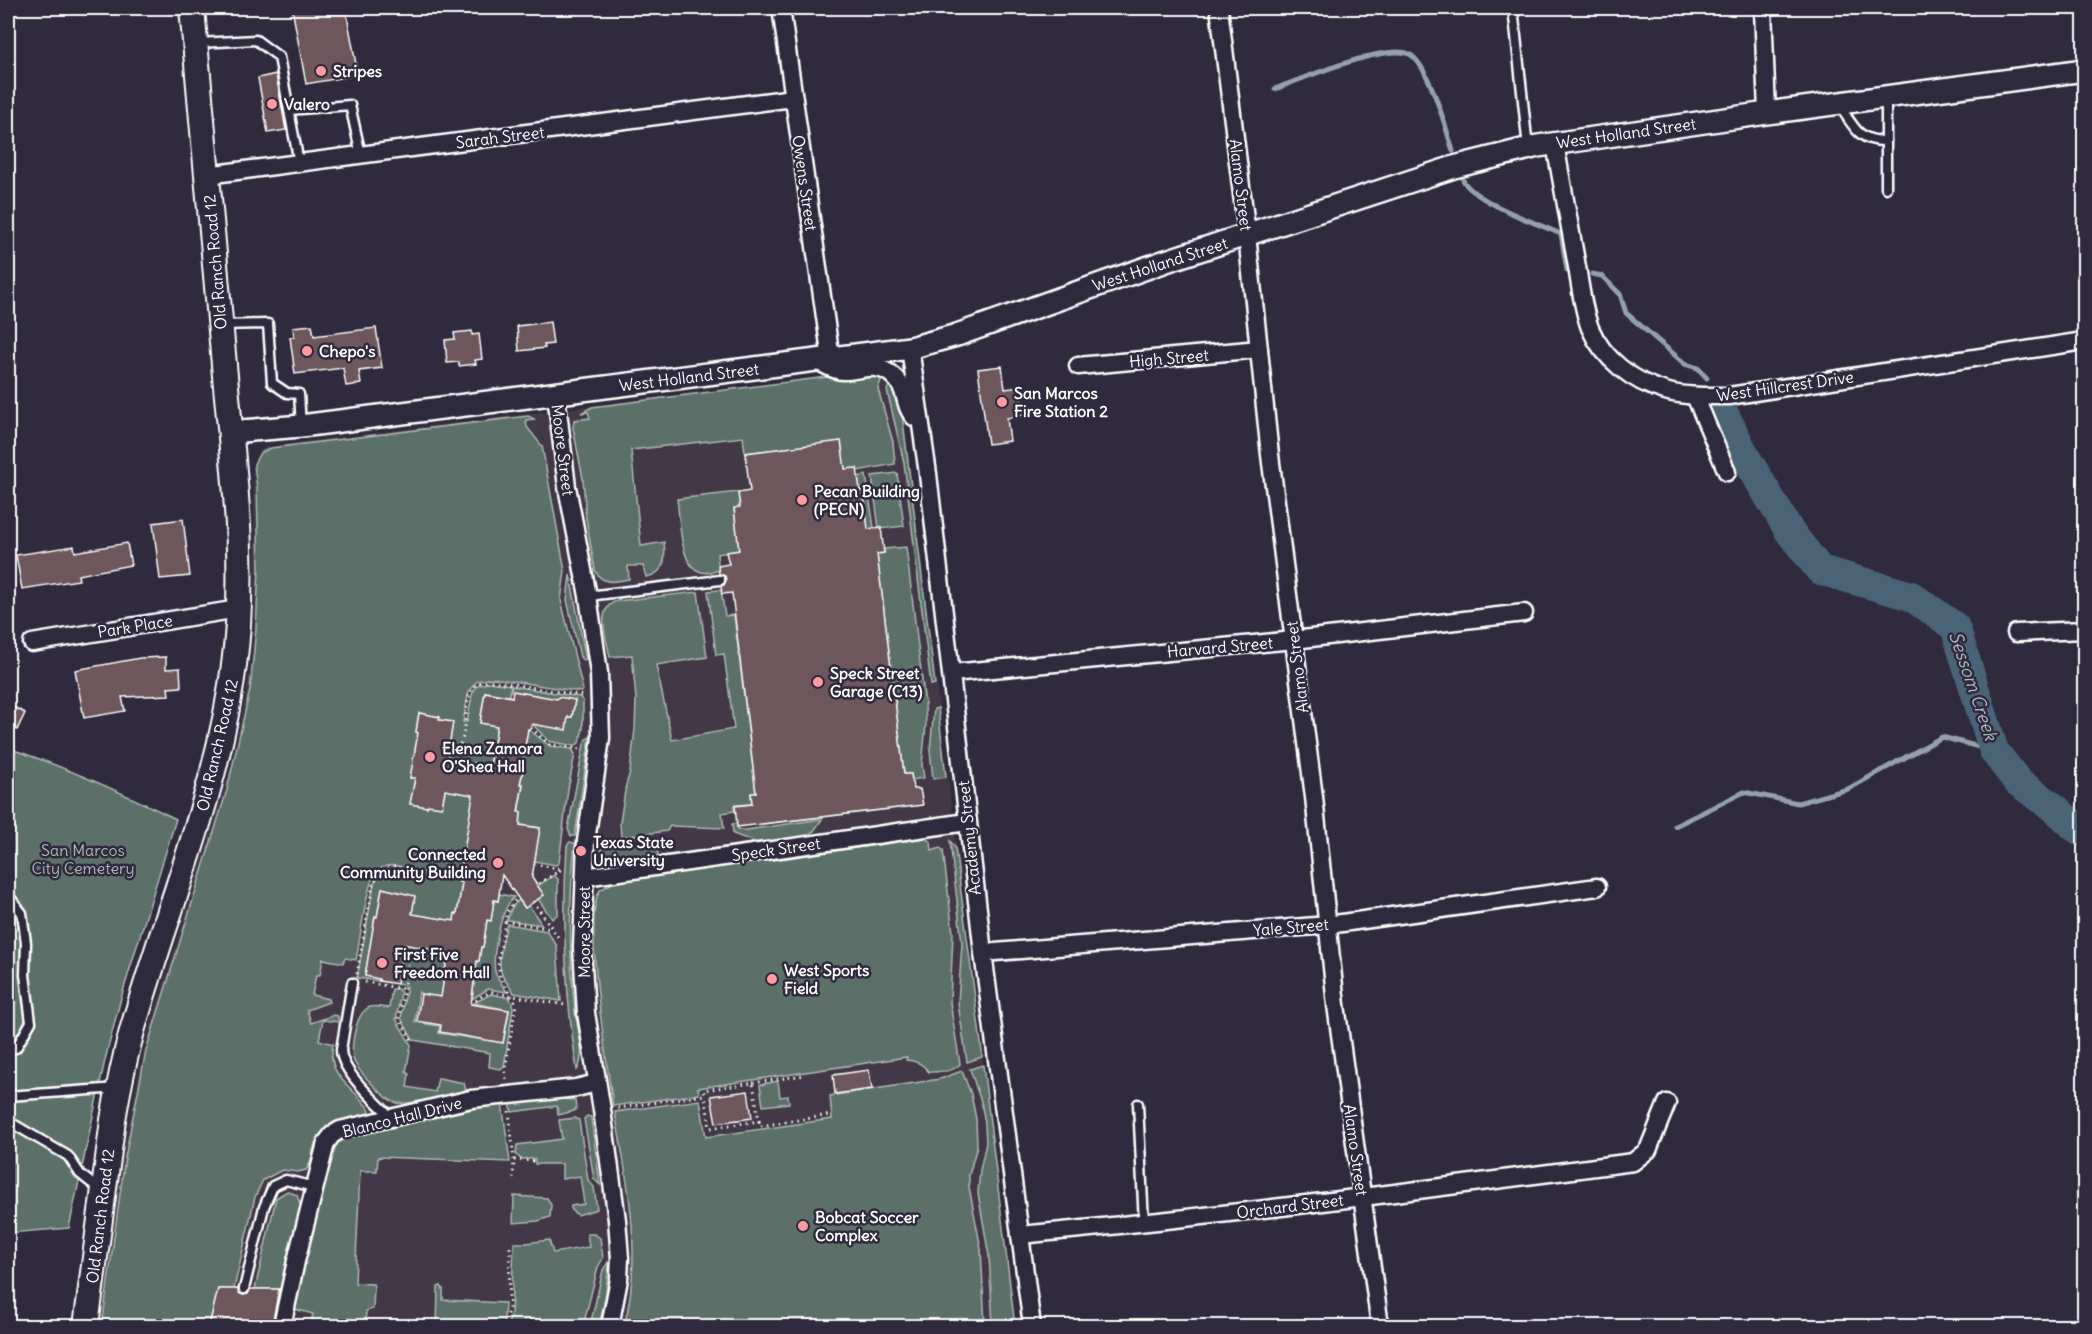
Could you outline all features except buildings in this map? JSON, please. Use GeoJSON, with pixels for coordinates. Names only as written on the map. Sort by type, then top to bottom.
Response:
{"type":"FeatureCollection","features":[{"type":"Feature","properties":{"kind":"main road","name":"Old Ranch Road 12"},"geometry":{"type":"LineString","coordinates":[[86,1326],[119,1088],[136,1018],[217,760],[235,662],[238,547],[221,325],[192,8]]}},
{"type":"Feature","properties":{"kind":"street","name":"Owens Street"},"geometry":{"type":"LineString","coordinates":[[781,8],[824,360]]}},
{"type":"Feature","properties":{"kind":"street","name":"Alamo Street"},"geometry":{"type":"LineString","coordinates":[[1219,8],[1247,235],[1270,456],[1345,1073],[1380,1326]]}},
{"type":"Feature","properties":{"kind":"street"},"geometry":{"type":"LineString","coordinates":[[1763,8],[1767,112]]}},
{"type":"Feature","properties":{"kind":"street","name":"West Holland Street"},"geometry":{"type":"LineString","coordinates":[[230,432],[301,426],[910,348],[947,338],[1166,261],[1454,167],[1528,148],[1767,112],[2085,70]]}},
{"type":"Feature","properties":{"kind":"street","name":"Sarah Street"},"geometry":{"type":"LineString","coordinates":[[207,175],[793,98]]}},
{"type":"Feature","properties":{"kind":"street","name":"West Hillcrest Drive"},"geometry":{"type":"LineString","coordinates":[[1555,144],[1583,305],[1589,325],[1598,343],[1612,362],[1632,376],[1665,391],[1695,396],[1729,396],[2085,341]]}},
{"type":"Feature","properties":{"kind":"street","name":"Academy Street"},"geometry":{"type":"LineString","coordinates":[[910,348],[952,673],[983,953],[1032,1326]]}},
{"type":"Feature","properties":{"kind":"street","name":"High Street"},"geometry":{"type":"LineString","coordinates":[[1078,366],[1259,350]]}},
{"type":"Feature","properties":{"kind":"street"},"geometry":{"type":"LineString","coordinates":[[824,360],[831,368],[843,371],[871,367],[887,371],[902,387],[909,412],[921,424]]}},
{"type":"Feature","properties":{"kind":"street","name":"Moore Street"},"geometry":{"type":"LineString","coordinates":[[556,394],[567,488],[588,596],[599,673],[601,738],[586,840],[582,937],[586,1013],[620,1258],[619,1279],[610,1326]]}},
{"type":"Feature","properties":{"kind":"street"},"geometry":{"type":"LineString","coordinates":[[1695,396],[1727,472]]}},
{"type":"Feature","properties":{"kind":"street","name":"Park Place"},"geometry":{"type":"LineString","coordinates":[[32,644],[238,609]]}},
{"type":"Feature","properties":{"kind":"street","name":"Harvard Street"},"geometry":{"type":"LineString","coordinates":[[952,673],[1294,640],[1524,613]]}},
{"type":"Feature","properties":{"kind":"street"},"geometry":{"type":"LineString","coordinates":[[2016,633],[2085,630]]}},
{"type":"Feature","properties":{"kind":"street","name":"Speck Street"},"geometry":{"type":"LineString","coordinates":[[585,877],[967,822]]}},
{"type":"Feature","properties":{"kind":"street","name":"Yale Street"},"geometry":{"type":"LineString","coordinates":[[983,953],[1328,924],[1597,887]]}},
{"type":"Feature","properties":{"kind":"street","name":"Blanco Hall Drive"},"geometry":{"type":"LineString","coordinates":[[282,1326],[314,1187],[326,1143],[332,1135],[340,1130],[471,1099],[576,1088],[597,1083]]}},
{"type":"Feature","properties":{"kind":"street","name":"Orchard Street"},"geometry":{"type":"LineString","coordinates":[[1020,1235],[1144,1224],[1633,1162],[1648,1150],[1667,1103]]}},
{"type":"Feature","properties":{"kind":"lane"},"geometry":{"type":"LineString","coordinates":[[1513,8],[1528,148]]}},
{"type":"Feature","properties":{"kind":"lane"},"geometry":{"type":"LineString","coordinates":[[195,43],[256,40],[279,57],[299,163]]}},
{"type":"Feature","properties":{"kind":"lane"},"geometry":{"type":"LineString","coordinates":[[1886,97],[1886,188]]}},
{"type":"Feature","properties":{"kind":"lane"},"geometry":{"type":"LineString","coordinates":[[1838,103],[1860,135],[1868,140],[1886,141]]}},
{"type":"Feature","properties":{"kind":"lane"},"geometry":{"type":"LineString","coordinates":[[289,110],[350,105],[361,155]]}},
{"type":"Feature","properties":{"kind":"lane"},"geometry":{"type":"LineString","coordinates":[[221,325],[267,324],[272,383],[287,393],[299,394],[301,426]]}},
{"type":"Feature","properties":{"kind":"lane"},"geometry":{"type":"LineString","coordinates":[[588,596],[720,580]]}},
{"type":"Feature","properties":{"kind":"lane"},"geometry":{"type":"LineString","coordinates":[[8,895],[22,913],[26,943],[25,975],[31,1022],[16,1048],[8,1050]]}},
{"type":"Feature","properties":{"kind":"lane"},"geometry":{"type":"LineString","coordinates":[[352,983],[341,1050],[342,1061],[350,1073],[391,1117]]}},
{"type":"Feature","properties":{"kind":"lane"},"geometry":{"type":"LineString","coordinates":[[8,1096],[119,1088]]}},
{"type":"Feature","properties":{"kind":"lane"},"geometry":{"type":"LineString","coordinates":[[1138,1104],[1144,1224]]}},
{"type":"Feature","properties":{"kind":"lane"},"geometry":{"type":"LineString","coordinates":[[8,1121],[68,1156],[80,1174],[103,1192]]}},
{"type":"Feature","properties":{"kind":"lane"},"geometry":{"type":"LineString","coordinates":[[244,1289],[264,1207],[273,1186],[286,1180],[314,1187]]}},
{"type":"Feature","properties":{"kind":"path"},"geometry":{"type":"LineString","coordinates":[[447,756],[454,753],[462,744],[471,692],[478,683],[493,681],[586,696]]}},
{"type":"Feature","properties":{"kind":"path"},"geometry":{"type":"LineString","coordinates":[[531,728],[549,744],[580,748]]}},
{"type":"Feature","properties":{"kind":"path"},"geometry":{"type":"LineString","coordinates":[[534,864],[562,869],[537,885]]}},
{"type":"Feature","properties":{"kind":"path"},"geometry":{"type":"LineString","coordinates":[[404,989],[356,980],[370,892],[375,878],[383,870],[395,867],[460,878]]}},
{"type":"Feature","properties":{"kind":"path"},"geometry":{"type":"LineString","coordinates":[[506,1085],[505,1070],[516,1004],[500,977],[498,966],[507,912],[516,899]]}},
{"type":"Feature","properties":{"kind":"path"},"geometry":{"type":"LineString","coordinates":[[533,901],[560,940]]}},
{"type":"Feature","properties":{"kind":"path"},"geometry":{"type":"LineString","coordinates":[[505,921],[552,929]]}},
{"type":"Feature","properties":{"kind":"path"},"geometry":{"type":"LineString","coordinates":[[400,948],[408,962],[399,1018],[412,1041]]}},
{"type":"Feature","properties":{"kind":"path"},"geometry":{"type":"LineString","coordinates":[[471,1004],[488,993],[565,1005]]}},
{"type":"Feature","properties":{"kind":"path"},"geometry":{"type":"LineString","coordinates":[[759,1121],[710,1128],[704,1090],[805,1075]]}},
{"type":"Feature","properties":{"kind":"path"},"geometry":{"type":"LineString","coordinates":[[753,1083],[760,1126],[830,1115]]}},
{"type":"Feature","properties":{"kind":"path"},"geometry":{"type":"LineString","coordinates":[[613,1109],[705,1095]]}},
{"type":"Feature","properties":{"kind":"path"},"geometry":{"type":"LineString","coordinates":[[508,1103],[514,1160],[513,1178]]}},
{"type":"Feature","properties":{"kind":"path"},"geometry":{"type":"LineString","coordinates":[[510,1125],[516,1124]]}},
{"type":"Feature","properties":{"kind":"path"},"geometry":{"type":"LineString","coordinates":[[514,1160],[535,1161]]}},
{"type":"Feature","properties":{"kind":"path"},"geometry":{"type":"LineString","coordinates":[[504,1326],[509,1308],[510,1244]]}},
{"type":"Feature","properties":{"kind":"shaded area","name":"Texas State University"},"geometry":{"type":"Polygon","coordinates":[[[867,371],[889,379],[902,407],[1016,1326],[98,1326],[121,1157],[146,1039],[211,832],[230,767],[243,709],[250,668],[255,607],[252,469],[257,454],[272,446],[867,371]]]}},
{"type":"Feature","properties":{"kind":"green space"},"geometry":{"type":"Polygon","coordinates":[[[866,372],[882,377],[878,389],[893,442],[895,464],[857,471],[856,468],[850,469],[845,474],[841,441],[745,453],[743,437],[631,450],[641,546],[664,542],[663,565],[657,573],[646,577],[643,566],[628,566],[629,579],[624,580],[609,581],[598,575],[595,570],[586,519],[583,479],[573,428],[574,420],[590,418],[588,412],[581,413],[592,407],[866,372]]]}},
{"type":"Feature","properties":{"kind":"green space"},"geometry":{"type":"Polygon","coordinates":[[[890,383],[901,404],[935,684],[931,685],[904,463],[887,390],[890,383]]]}},
{"type":"Feature","properties":{"kind":"green space"},"geometry":{"type":"Polygon","coordinates":[[[528,416],[534,419],[526,420],[527,427],[542,446],[565,571],[561,600],[583,690],[581,692],[493,678],[477,681],[469,691],[463,722],[467,722],[476,686],[489,682],[511,685],[509,696],[485,692],[480,723],[497,726],[490,766],[447,759],[453,722],[419,713],[411,778],[416,779],[410,804],[442,807],[445,790],[489,798],[470,816],[459,882],[462,883],[454,921],[412,914],[401,892],[382,889],[379,917],[375,917],[365,976],[379,977],[379,981],[357,978],[374,883],[381,874],[390,870],[398,870],[399,866],[382,868],[373,877],[370,887],[356,960],[345,958],[343,963],[323,959],[320,975],[316,975],[312,995],[328,999],[329,1002],[307,1010],[311,1023],[334,1015],[338,1016],[338,1022],[323,1020],[319,1040],[333,1044],[332,1056],[338,1074],[370,1111],[367,1114],[333,1123],[321,1134],[315,1143],[306,1170],[298,1172],[282,1170],[263,1180],[255,1197],[234,1289],[218,1289],[209,1326],[102,1326],[125,1157],[146,1051],[227,790],[250,690],[259,568],[257,488],[254,464],[260,453],[271,448],[528,416]]]}},
{"type":"Feature","properties":{"kind":"green space"},"geometry":{"type":"Polygon","coordinates":[[[897,473],[904,526],[879,529],[872,476],[897,473]]]}},
{"type":"Feature","properties":{"kind":"green space"},"geometry":{"type":"Polygon","coordinates":[[[866,475],[874,528],[717,554],[719,570],[706,573],[696,569],[684,550],[677,499],[738,492],[740,507],[734,508],[739,546],[775,531],[867,520],[863,491],[860,491],[858,477],[866,475]]]}},
{"type":"Feature","properties":{"kind":"green space"},"geometry":{"type":"Polygon","coordinates":[[[906,547],[926,725],[922,765],[924,778],[912,780],[911,774],[904,774],[877,554],[884,553],[884,549],[906,547]]]}},
{"type":"Feature","properties":{"kind":"green space"},"geometry":{"type":"Polygon","coordinates":[[[570,575],[586,659],[583,660],[580,657],[567,600],[570,575]]]}},
{"type":"Feature","properties":{"kind":"green space"},"geometry":{"type":"Polygon","coordinates":[[[721,590],[725,616],[734,615],[756,793],[751,794],[752,804],[734,805],[734,811],[722,813],[724,828],[670,826],[667,831],[621,837],[620,822],[630,772],[636,699],[632,655],[610,657],[604,625],[606,610],[617,601],[698,592],[707,657],[656,665],[672,740],[734,729],[724,654],[716,655],[708,591],[721,590]]]}},
{"type":"Feature","properties":{"kind":"green space"},"geometry":{"type":"Polygon","coordinates":[[[512,686],[580,697],[583,701],[583,729],[579,743],[574,746],[549,741],[532,724],[566,730],[568,717],[572,717],[575,700],[511,691],[512,686]]]}},
{"type":"Feature","properties":{"kind":"green space"},"geometry":{"type":"Polygon","coordinates":[[[938,708],[946,777],[933,779],[930,750],[934,709],[938,708]]]}},
{"type":"Feature","properties":{"kind":"green space"},"geometry":{"type":"Polygon","coordinates":[[[528,729],[550,746],[572,749],[575,754],[568,789],[559,863],[556,865],[534,861],[540,828],[520,825],[521,812],[518,812],[523,785],[520,784],[523,771],[521,771],[528,729]]]}},
{"type":"Feature","properties":{"kind":"green space"},"geometry":{"type":"Polygon","coordinates":[[[590,737],[575,836],[571,836],[568,829],[584,744],[590,737]]]}},
{"type":"Feature","properties":{"kind":"green space","name":"San Marcos City Cemetery"},"geometry":{"type":"Polygon","coordinates":[[[8,748],[93,780],[176,819],[121,998],[105,1060],[69,1228],[8,1233],[8,748]]]}},
{"type":"Feature","properties":{"kind":"green space"},"geometry":{"type":"Polygon","coordinates":[[[822,819],[814,831],[797,842],[766,846],[733,834],[732,824],[737,823],[738,830],[746,830],[822,819]]]}},
{"type":"Feature","properties":{"kind":"green space","name":"West Sports Field"},"geometry":{"type":"Polygon","coordinates":[[[925,838],[931,842],[932,851],[940,848],[943,850],[953,933],[950,1002],[960,1064],[957,1067],[946,1071],[929,1072],[919,1063],[906,1060],[907,1057],[698,1088],[699,1094],[613,1106],[595,960],[595,905],[600,890],[614,882],[925,838]]]}},
{"type":"Feature","properties":{"kind":"green space"},"geometry":{"type":"Polygon","coordinates":[[[657,841],[658,856],[633,863],[624,863],[609,858],[598,844],[612,846],[657,841]]]}},
{"type":"Feature","properties":{"kind":"green space"},"geometry":{"type":"Polygon","coordinates":[[[950,841],[955,847],[982,1051],[982,1057],[967,1062],[958,1003],[962,943],[950,841]]]}},
{"type":"Feature","properties":{"kind":"green space"},"geometry":{"type":"Polygon","coordinates":[[[570,842],[575,843],[570,927],[573,990],[581,1049],[580,1064],[577,1070],[570,1014],[565,930],[567,845],[570,842]]]}},
{"type":"Feature","properties":{"kind":"green space"},"geometry":{"type":"Polygon","coordinates":[[[554,875],[558,879],[558,914],[552,919],[538,899],[537,886],[554,875]]]}},
{"type":"Feature","properties":{"kind":"green space"},"geometry":{"type":"Polygon","coordinates":[[[499,894],[514,897],[501,921],[494,963],[495,971],[507,992],[488,989],[472,999],[477,961],[481,947],[483,947],[487,920],[491,920],[494,900],[498,901],[499,894]]]}},
{"type":"Feature","properties":{"kind":"green space"},"geometry":{"type":"Polygon","coordinates":[[[519,900],[525,908],[529,905],[542,925],[507,920],[512,907],[519,900]]]}},
{"type":"Feature","properties":{"kind":"green space"},"geometry":{"type":"Polygon","coordinates":[[[507,924],[547,931],[557,946],[561,1001],[514,993],[503,977],[500,964],[507,924]]]}},
{"type":"Feature","properties":{"kind":"green space"},"geometry":{"type":"Polygon","coordinates":[[[401,943],[448,952],[441,997],[419,992],[415,1022],[440,1026],[439,1033],[503,1043],[509,1010],[474,1003],[491,994],[510,998],[513,1008],[504,1067],[500,1069],[489,1067],[490,1053],[413,1040],[401,1018],[407,986],[397,984],[401,943]]]}},
{"type":"Feature","properties":{"kind":"green space"},"geometry":{"type":"Polygon","coordinates":[[[392,989],[398,989],[401,993],[396,1019],[411,1045],[406,1072],[409,1074],[407,1087],[435,1092],[438,1078],[464,1083],[466,1091],[421,1101],[397,1103],[380,1091],[357,1066],[352,1048],[357,1023],[365,1010],[370,1007],[389,1008],[392,989]]]}},
{"type":"Feature","properties":{"kind":"green space"},"geometry":{"type":"Polygon","coordinates":[[[983,1065],[1015,1326],[993,1326],[989,1256],[978,1193],[986,1143],[985,1123],[970,1069],[983,1065]]]}},
{"type":"Feature","properties":{"kind":"green space","name":"Bobcat Soccer Complex"},"geometry":{"type":"Polygon","coordinates":[[[962,1071],[971,1094],[976,1119],[977,1146],[969,1175],[969,1187],[981,1249],[985,1326],[624,1326],[630,1300],[632,1219],[615,1112],[700,1100],[706,1137],[832,1119],[830,1096],[940,1079],[962,1071]]]}},
{"type":"Feature","properties":{"kind":"green space"},"geometry":{"type":"Polygon","coordinates":[[[778,1081],[780,1097],[788,1096],[789,1103],[763,1106],[760,1085],[778,1081]]]}},
{"type":"Feature","properties":{"kind":"green space"},"geometry":{"type":"Polygon","coordinates":[[[575,1100],[576,1109],[558,1115],[557,1106],[512,1112],[510,1103],[575,1100]]]}},
{"type":"Feature","properties":{"kind":"green space"},"geometry":{"type":"Polygon","coordinates":[[[502,1103],[510,1162],[378,1157],[377,1171],[360,1171],[355,1283],[373,1284],[373,1309],[366,1311],[365,1326],[310,1326],[313,1314],[294,1309],[326,1163],[335,1144],[352,1134],[502,1103]]]}},
{"type":"Feature","properties":{"kind":"green space"},"geometry":{"type":"Polygon","coordinates":[[[587,1116],[591,1117],[600,1185],[594,1179],[584,1119],[587,1116]]]}},
{"type":"Feature","properties":{"kind":"green space"},"geometry":{"type":"Polygon","coordinates":[[[575,1118],[579,1120],[588,1180],[594,1187],[597,1209],[578,1215],[573,1212],[571,1206],[584,1204],[580,1176],[562,1179],[562,1164],[535,1164],[535,1159],[521,1159],[516,1155],[517,1145],[562,1139],[559,1120],[575,1118]]]}},
{"type":"Feature","properties":{"kind":"green space"},"geometry":{"type":"Polygon","coordinates":[[[287,1191],[297,1195],[301,1207],[283,1285],[281,1289],[255,1289],[276,1198],[287,1191]]]}},
{"type":"Feature","properties":{"kind":"green space"},"geometry":{"type":"Polygon","coordinates":[[[514,1196],[547,1198],[551,1205],[550,1217],[538,1221],[513,1223],[514,1196]]]}},
{"type":"Feature","properties":{"kind":"green space"},"geometry":{"type":"Polygon","coordinates":[[[587,1234],[594,1234],[600,1238],[603,1258],[598,1267],[583,1326],[507,1326],[511,1316],[514,1243],[549,1240],[553,1253],[589,1247],[587,1234]]]}},
{"type":"Feature","properties":{"kind":"green space"},"geometry":{"type":"Polygon","coordinates":[[[608,1262],[605,1299],[599,1326],[590,1326],[603,1270],[608,1262]]]}},
{"type":"Feature","properties":{"kind":"green space"},"geometry":{"type":"Polygon","coordinates":[[[441,1286],[443,1300],[505,1303],[504,1322],[501,1326],[437,1326],[438,1287],[441,1286]]]}},
{"type":"Feature","properties":{"kind":"waterway","name":"Sessom Creek"},"geometry":{"type":"LineString","coordinates":[[1275,89],[1365,57],[1400,52],[1411,55],[1425,72],[1431,85],[1453,151]]}},
{"type":"Feature","properties":{"kind":"waterway","name":"Sessom Creek"},"geometry":{"type":"LineString","coordinates":[[1463,180],[1469,188],[1492,204],[1561,234],[1567,270]]}},
{"type":"Feature","properties":{"kind":"waterway","name":"Sessom Creek"},"geometry":{"type":"LineString","coordinates":[[1592,274],[1602,276],[1620,294],[1626,313],[1685,364],[1698,368],[1707,378]]}},
{"type":"Feature","properties":{"kind":"waterway","name":"Sessom Creek"},"geometry":{"type":"LineString","coordinates":[[1718,402],[1746,458],[1790,532],[1820,570],[1911,596],[1955,627],[1994,751],[2018,782],[2056,809],[2084,833]]}},
{"type":"Feature","properties":{"kind":"waterway"},"geometry":{"type":"LineString","coordinates":[[1675,826],[1744,792],[1798,803],[1848,789],[1942,737],[1994,751]]}},
{"type":"Feature","properties":{"kind":"place","name":"Stripes"},"geometry":{"type":"Point","coordinates":[321,71]}},
{"type":"Feature","properties":{"kind":"place","name":"Valero"},"geometry":{"type":"Point","coordinates":[272,104]}},
{"type":"Feature","properties":{"kind":"place","name":"Chepo's"},"geometry":{"type":"Point","coordinates":[307,351]}},
{"type":"Feature","properties":{"kind":"place","name":"San Marcos Fire Station 2"},"geometry":{"type":"Point","coordinates":[1002,402]}},
{"type":"Feature","properties":{"kind":"place","name":"Pecan Building (PECN)"},"geometry":{"type":"Point","coordinates":[802,500]}},
{"type":"Feature","properties":{"kind":"place","name":"Speck Street Garage (C13)"},"geometry":{"type":"Point","coordinates":[818,682]}},
{"type":"Feature","properties":{"kind":"place","name":"Elena Zamora O'Shea Hall"},"geometry":{"type":"Point","coordinates":[430,757]}},
{"type":"Feature","properties":{"kind":"place","name":"Texas State University"},"geometry":{"type":"Point","coordinates":[581,851]}},
{"type":"Feature","properties":{"kind":"place","name":"Connected Community Building"},"geometry":{"type":"Point","coordinates":[498,863]}},
{"type":"Feature","properties":{"kind":"place","name":"First Five Freedom Hall"},"geometry":{"type":"Point","coordinates":[382,963]}},
{"type":"Feature","properties":{"kind":"place","name":"West Sports Field"},"geometry":{"type":"Point","coordinates":[772,979]}},
{"type":"Feature","properties":{"kind":"place","name":"Bobcat Soccer Complex"},"geometry":{"type":"Point","coordinates":[803,1226]}}]}
